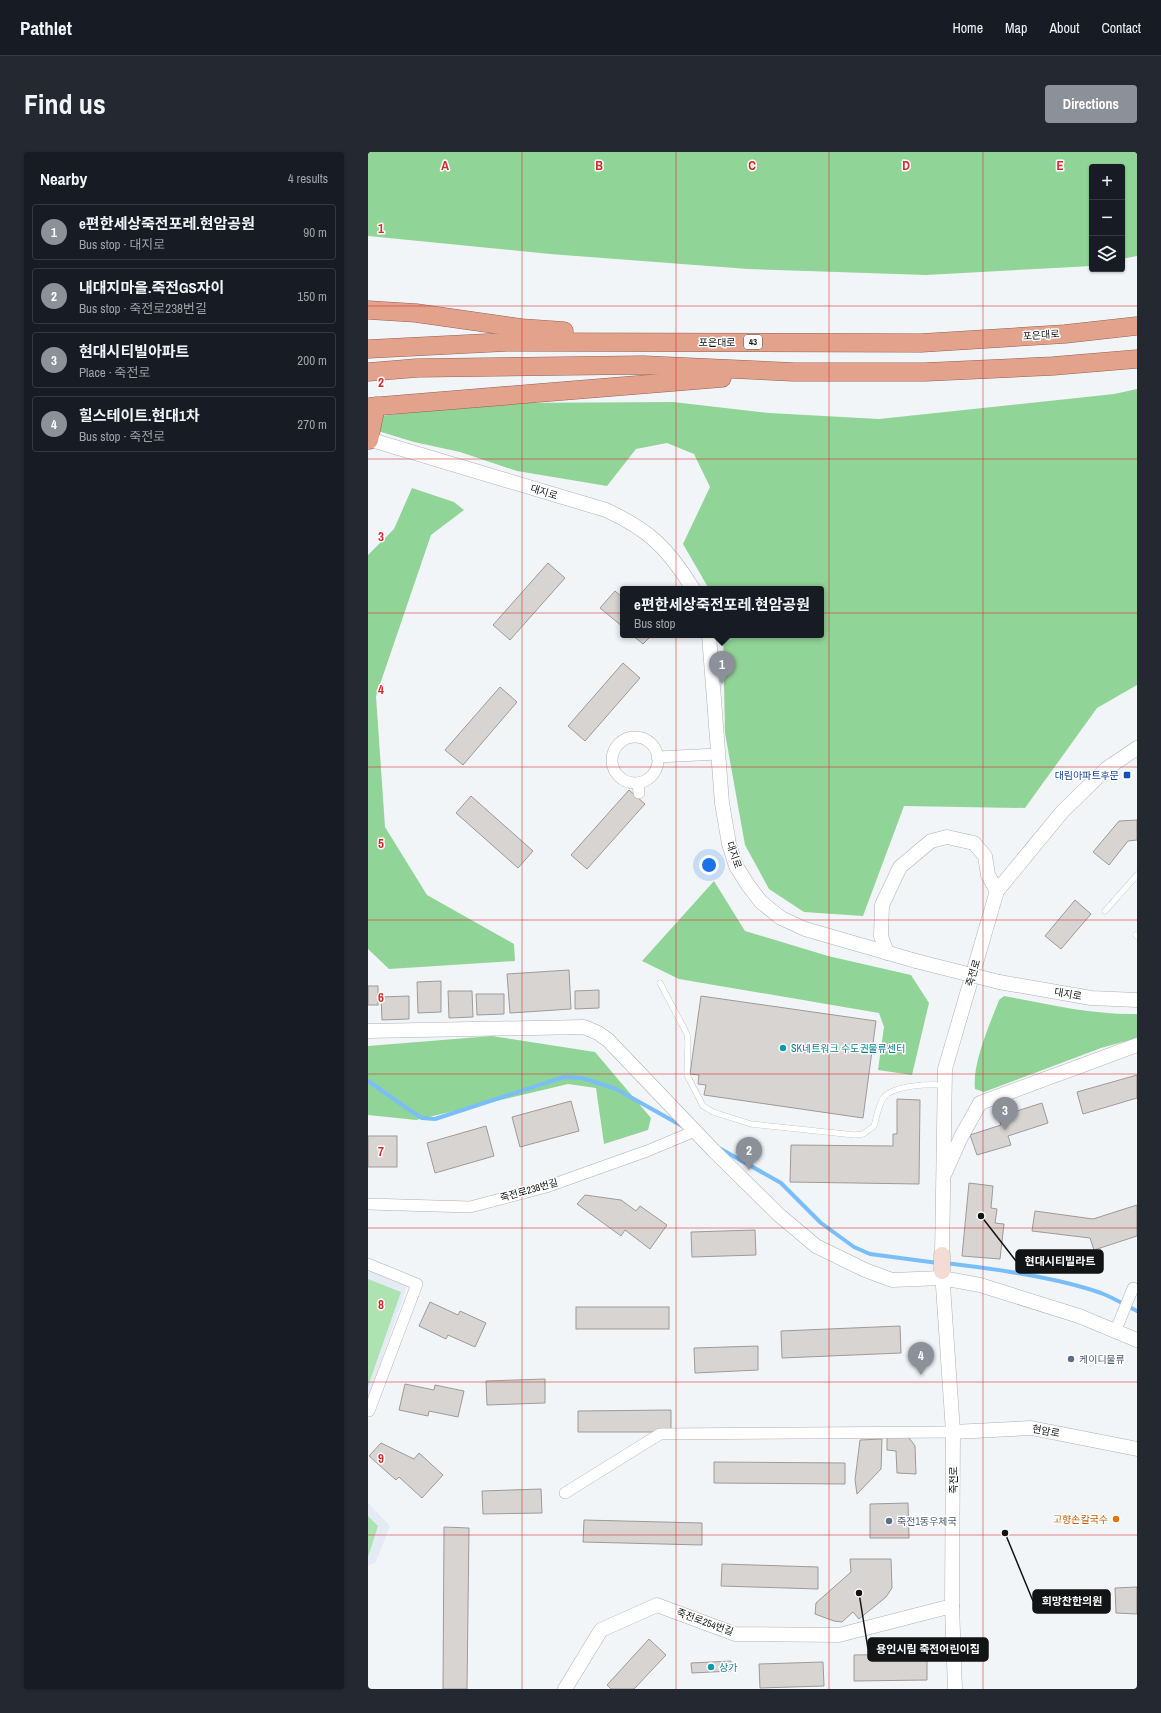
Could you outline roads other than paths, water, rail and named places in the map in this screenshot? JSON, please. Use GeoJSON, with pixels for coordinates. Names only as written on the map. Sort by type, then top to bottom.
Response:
{"type":"FeatureCollection","features":[{"type":"Feature","properties":{"kind":"highway"},"geometry":{"type":"LineString","coordinates":[[368,310],[416,313],[521,328],[755,342]]}},
{"type":"Feature","properties":{"kind":"highway","name":"포은대로"},"geometry":{"type":"LineString","coordinates":[[368,349],[507,342],[921,343],[1065,334],[1137,326]]}},
{"type":"Feature","properties":{"kind":"highway"},"geometry":{"type":"LineString","coordinates":[[368,372],[416,368],[643,364],[794,372],[925,372],[1053,366],[1137,360]]}},
{"type":"Feature","properties":{"kind":"highway"},"geometry":{"type":"LineString","coordinates":[[369,440],[372,406],[794,372]]}},
{"type":"Feature","properties":{"kind":"street","name":"대지로"},"geometry":{"type":"LineString","coordinates":[[369,440],[611,513],[629,521],[648,533],[666,550],[681,569],[690,586]]}},
{"type":"Feature","properties":{"kind":"street","name":"대지로"},"geometry":{"type":"LineString","coordinates":[[709,638],[722,803],[729,844],[736,866],[761,902],[781,918],[805,930],[887,954],[999,982],[1091,998],[1137,1000]]}},
{"type":"Feature","properties":{"kind":"street"},"geometry":{"type":"LineString","coordinates":[[630,738],[644,740],[650,744],[655,750],[657,757],[657,764],[651,777],[638,788],[625,781],[615,772],[612,759],[617,746],[630,738]]}},
{"type":"Feature","properties":{"kind":"street","name":"죽전로"},"geometry":{"type":"LineString","coordinates":[[955,1689],[952,1606],[953,1432],[942,1268],[942,1178],[945,1069],[997,891],[1062,812],[1106,769],[1137,748]]}},
{"type":"Feature","properties":{"kind":"street"},"geometry":{"type":"LineString","coordinates":[[657,757],[718,754]]}},
{"type":"Feature","properties":{"kind":"street"},"geometry":{"type":"LineString","coordinates":[[887,954],[881,936],[882,905],[900,867],[931,841],[947,837],[974,842],[985,856],[988,875],[997,891]]}},
{"type":"Feature","properties":{"kind":"street"},"geometry":{"type":"LineString","coordinates":[[368,1032],[584,1027],[598,1033],[608,1040],[690,1133],[714,1151],[778,1215],[816,1246],[865,1270],[892,1280],[942,1268],[980,1285],[1079,1316],[1137,1340]]}},
{"type":"Feature","properties":{"kind":"street"},"geometry":{"type":"LineString","coordinates":[[942,1178],[961,1137],[980,1103],[1137,1045]]}},
{"type":"Feature","properties":{"kind":"street","name":"죽전로238번길"},"geometry":{"type":"LineString","coordinates":[[368,1204],[470,1207],[546,1187],[647,1151],[690,1133]]}},
{"type":"Feature","properties":{"kind":"street"},"geometry":{"type":"LineString","coordinates":[[368,1264],[417,1284],[369,1411]]}},
{"type":"Feature","properties":{"kind":"street"},"geometry":{"type":"LineString","coordinates":[[1115,1332],[1135,1285]]}},
{"type":"Feature","properties":{"kind":"street","name":"현암로"},"geometry":{"type":"LineString","coordinates":[[953,1432],[1032,1428],[1137,1449]]}},
{"type":"Feature","properties":{"kind":"street"},"geometry":{"type":"LineString","coordinates":[[565,1493],[660,1434],[953,1432]]}},
{"type":"Feature","properties":{"kind":"street","name":"죽전로254번길"},"geometry":{"type":"LineString","coordinates":[[565,1689],[601,1630],[657,1605],[736,1634],[839,1635],[952,1606]]}},
{"type":"Feature","properties":{"kind":"lane"},"geometry":{"type":"LineString","coordinates":[[1105,911],[1137,875]]}},
{"type":"Feature","properties":{"kind":"lane"},"geometry":{"type":"LineString","coordinates":[[660,983],[687,1034],[687,1075],[703,1106],[713,1112],[751,1124],[855,1135],[863,1134],[874,1126],[880,1105],[889,1092],[897,1089],[944,1085]]}},
{"type":"Feature","properties":{"kind":"waterway"},"geometry":{"type":"LineString","coordinates":[[368,1081],[422,1118],[435,1119],[564,1077],[582,1078],[616,1089],[684,1127]]}},
{"type":"Feature","properties":{"kind":"waterway"},"geometry":{"type":"LineString","coordinates":[[719,1148],[781,1183],[821,1223],[854,1247],[870,1254],[938,1263]]}},
{"type":"Feature","properties":{"kind":"waterway"},"geometry":{"type":"LineString","coordinates":[[945,1263],[1004,1271],[1064,1282],[1101,1293],[1137,1311]]}},
{"type":"Feature","properties":{"kind":"place","name":"e편한세상죽전포레.현암공원"},"geometry":{"type":"Point","coordinates":[722,684]}},
{"type":"Feature","properties":{"kind":"place","name":"대림아파트후문"},"geometry":{"type":"Point","coordinates":[1127,775]}},
{"type":"Feature","properties":{"kind":"place","name":"SK네트워크 수도권물류센터"},"geometry":{"type":"Point","coordinates":[783,1048]}},
{"type":"Feature","properties":{"kind":"place","name":"현대시티빌아파트"},"geometry":{"type":"Point","coordinates":[1005,1130]}},
{"type":"Feature","properties":{"kind":"place","name":"내대지마을.죽전GS자이"},"geometry":{"type":"Point","coordinates":[749,1170]}},
{"type":"Feature","properties":{"kind":"place","name":"현대시티빌라트"},"geometry":{"type":"Point","coordinates":[981,1216]}},
{"type":"Feature","properties":{"kind":"place","name":"케이디물류"},"geometry":{"type":"Point","coordinates":[1071,1359]}},
{"type":"Feature","properties":{"kind":"place","name":"힐스테이트.현대1차"},"geometry":{"type":"Point","coordinates":[921,1375]}},
{"type":"Feature","properties":{"kind":"place","name":"고향손칼국수"},"geometry":{"type":"Point","coordinates":[1116,1519]}},
{"type":"Feature","properties":{"kind":"place","name":"죽전1동우체국"},"geometry":{"type":"Point","coordinates":[889,1521]}},
{"type":"Feature","properties":{"kind":"place","name":"희망찬한의원"},"geometry":{"type":"Point","coordinates":[1005,1533]}},
{"type":"Feature","properties":{"kind":"place","name":"용인시립 죽전어린이집"},"geometry":{"type":"Point","coordinates":[859,1593]}},
{"type":"Feature","properties":{"kind":"place","name":"상가"},"geometry":{"type":"Point","coordinates":[711,1667]}}]}
